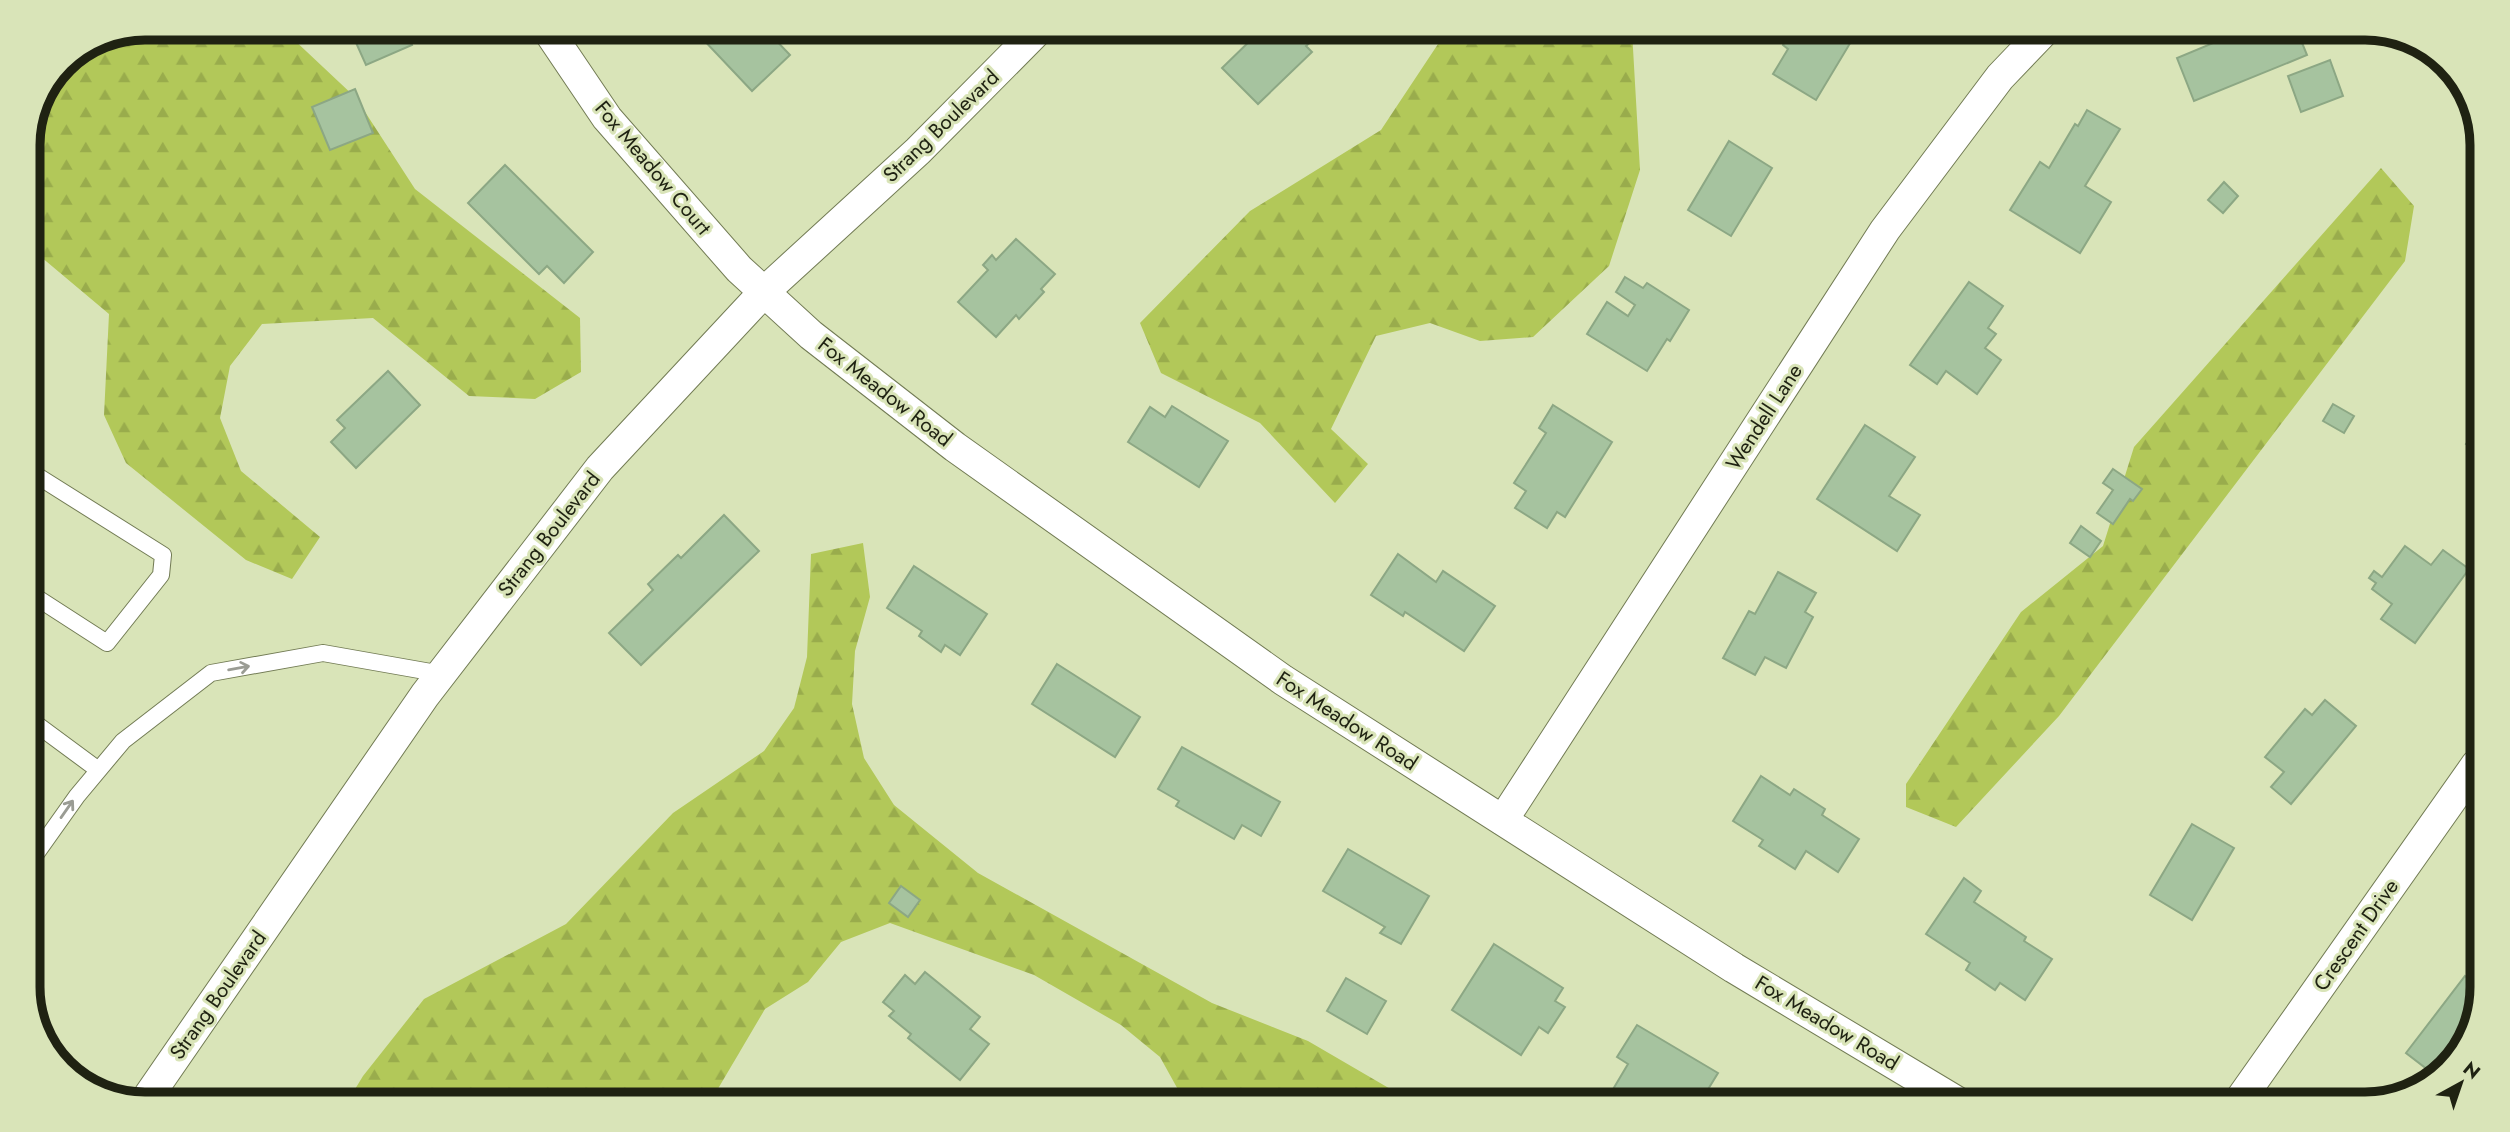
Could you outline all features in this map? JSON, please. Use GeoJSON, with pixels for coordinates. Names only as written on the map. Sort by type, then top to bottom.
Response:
{"type":"FeatureCollection","features":[{"type":"Feature","properties":{"kind":"street","name":"Fox Meadow Court"},"geometry":{"type":"LineString","coordinates":[[554,40],[607,118],[739,269],[764,292]]}},
{"type":"Feature","properties":{"kind":"street","name":"Strang Boulevard"},"geometry":{"type":"LineString","coordinates":[[151,1092],[442,674],[600,468],[764,292],[918,151],[1028,40]]}},
{"type":"Feature","properties":{"kind":"street","name":"Wendell Lane"},"geometry":{"type":"LineString","coordinates":[[1503,820],[1885,230],[2000,77],[2035,40]]}},
{"type":"Feature","properties":{"kind":"street","name":"Fox Meadow Road"},"geometry":{"type":"LineString","coordinates":[[764,292],[811,335],[989,471],[1283,680],[1734,968],[1941,1092]]}},
{"type":"Feature","properties":{"kind":"street","name":"Crescent Drive"},"geometry":{"type":"LineString","coordinates":[[2245,1092],[2470,774]]}},
{"type":"Feature","properties":{"kind":"lane"},"geometry":{"type":"LineString","coordinates":[[40,478],[163,555],[161,575],[107,643],[40,600]]}},
{"type":"Feature","properties":{"kind":"lane"},"geometry":{"type":"LineString","coordinates":[[40,848],[97,769],[123,741],[211,673],[323,653],[442,674]]}},
{"type":"Feature","properties":{"kind":"lane"},"geometry":{"type":"LineString","coordinates":[[40,727],[97,769]]}},
{"type":"Feature","properties":{"kind":"green space"},"geometry":{"type":"Polygon","coordinates":[[[294,40],[356,98],[415,189],[580,318],[581,372],[535,399],[469,396],[373,318],[262,324],[230,366],[220,418],[241,471],[320,537],[292,579],[246,560],[126,463],[104,415],[109,314],[40,256],[40,139],[51,99],[62,81],[76,66],[93,54],[132,41],[294,40]]]}},
{"type":"Feature","properties":{"kind":"green space"},"geometry":{"type":"Polygon","coordinates":[[[1441,40],[1633,40],[1640,170],[1609,266],[1533,337],[1480,341],[1430,323],[1376,336],[1331,429],[1368,464],[1335,503],[1260,423],[1161,373],[1140,323],[1250,211],[1381,130],[1441,40]]]}},
{"type":"Feature","properties":{"kind":"green space"},"geometry":{"type":"Polygon","coordinates":[[[2381,168],[2414,206],[2405,261],[2059,716],[1956,827],[1906,807],[1906,784],[2021,612],[2103,546],[2134,447],[2381,168]]]}},
{"type":"Feature","properties":{"kind":"green space"},"geometry":{"type":"Polygon","coordinates":[[[863,543],[870,597],[855,651],[852,704],[864,758],[894,805],[978,873],[1212,1003],[1308,1041],[1396,1092],[1179,1092],[1160,1057],[1121,1025],[1034,975],[890,923],[841,942],[808,982],[765,1009],[716,1092],[353,1092],[424,999],[566,924],[673,813],[764,751],[794,708],[807,657],[811,554],[863,543]]]}},
{"type":"Feature","properties":{"kind":"building"},"geometry":{"type":"Polygon","coordinates":[[[355,40],[410,40],[412,45],[366,65],[355,40]]]}},
{"type":"Feature","properties":{"kind":"building"},"geometry":{"type":"Polygon","coordinates":[[[704,40],[776,40],[790,55],[752,91],[704,40]]]}},
{"type":"Feature","properties":{"kind":"building"},"geometry":{"type":"Polygon","coordinates":[[[1251,40],[1313,40],[1306,46],[1312,52],[1258,104],[1222,68],[1251,40]]]}},
{"type":"Feature","properties":{"kind":"building"},"geometry":{"type":"Polygon","coordinates":[[[1786,40],[1852,40],[1816,100],[1773,74],[1788,49],[1783,45],[1786,40]]]}},
{"type":"Feature","properties":{"kind":"building"},"geometry":{"type":"Polygon","coordinates":[[[2220,40],[2301,40],[2307,55],[2194,101],[2177,58],[2220,40]]]}},
{"type":"Feature","properties":{"kind":"building"},"geometry":{"type":"Polygon","coordinates":[[[2330,60],[2343,96],[2301,112],[2288,76],[2330,60]]]}},
{"type":"Feature","properties":{"kind":"building"},"geometry":{"type":"Polygon","coordinates":[[[355,89],[373,133],[330,150],[312,107],[355,89]]]}},
{"type":"Feature","properties":{"kind":"building"},"geometry":{"type":"Polygon","coordinates":[[[2087,110],[2120,129],[2085,186],[2111,202],[2080,253],[2010,210],[2040,162],[2049,168],[2075,124],[2078,126],[2087,110]]]}},
{"type":"Feature","properties":{"kind":"building"},"geometry":{"type":"Polygon","coordinates":[[[1729,141],[1772,168],[1731,236],[1688,210],[1729,141]]]}},
{"type":"Feature","properties":{"kind":"building"},"geometry":{"type":"Polygon","coordinates":[[[505,165],[593,252],[564,283],[547,266],[539,274],[468,203],[505,165]]]}},
{"type":"Feature","properties":{"kind":"building"},"geometry":{"type":"Polygon","coordinates":[[[2224,182],[2238,196],[2223,213],[2208,200],[2224,182]]]}},
{"type":"Feature","properties":{"kind":"building"},"geometry":{"type":"Polygon","coordinates":[[[1016,239],[1055,274],[1041,289],[1044,292],[1019,319],[1016,315],[996,337],[958,302],[988,270],[983,265],[992,255],[996,260],[1016,239]]]}},
{"type":"Feature","properties":{"kind":"building"},"geometry":{"type":"Polygon","coordinates":[[[1625,277],[1643,288],[1647,283],[1689,310],[1647,371],[1587,334],[1607,302],[1628,316],[1635,305],[1616,292],[1625,277]]]}},
{"type":"Feature","properties":{"kind":"building"},"geometry":{"type":"Polygon","coordinates":[[[1969,282],[2003,306],[1988,328],[1996,334],[1985,348],[2001,360],[1977,394],[1946,371],[1937,384],[1910,365],[1969,282]]]}},
{"type":"Feature","properties":{"kind":"building"},"geometry":{"type":"Polygon","coordinates":[[[388,371],[420,405],[356,468],[331,442],[345,428],[337,420],[388,371]]]}},
{"type":"Feature","properties":{"kind":"building"},"geometry":{"type":"Polygon","coordinates":[[[2333,404],[2354,416],[2344,433],[2323,421],[2333,404]]]}},
{"type":"Feature","properties":{"kind":"building"},"geometry":{"type":"Polygon","coordinates":[[[1553,405],[1612,442],[1565,517],[1557,512],[1547,528],[1515,508],[1526,491],[1514,483],[1546,433],[1539,428],[1553,405]]]}},
{"type":"Feature","properties":{"kind":"building"},"geometry":{"type":"Polygon","coordinates":[[[1172,406],[1228,441],[1199,487],[1128,442],[1150,407],[1165,417],[1172,406]]]}},
{"type":"Feature","properties":{"kind":"building"},"geometry":{"type":"Polygon","coordinates":[[[1865,425],[1915,457],[1889,496],[1920,515],[1897,551],[1817,499],[1865,425]]]}},
{"type":"Feature","properties":{"kind":"building"},"geometry":{"type":"Polygon","coordinates":[[[2113,469],[2142,489],[2133,501],[2130,499],[2113,524],[2097,513],[2113,490],[2103,483],[2113,469]]]}},
{"type":"Feature","properties":{"kind":"building"},"geometry":{"type":"Polygon","coordinates":[[[724,515],[759,551],[641,665],[609,633],[653,590],[648,584],[678,555],[681,558],[724,515]]]}},
{"type":"Feature","properties":{"kind":"building"},"geometry":{"type":"Polygon","coordinates":[[[2081,526],[2101,541],[2090,557],[2070,543],[2081,526]]]}},
{"type":"Feature","properties":{"kind":"building"},"geometry":{"type":"Polygon","coordinates":[[[2405,546],[2431,565],[2443,550],[2469,569],[2415,643],[2381,619],[2392,604],[2372,589],[2376,583],[2369,578],[2374,571],[2382,577],[2405,546]]]}},
{"type":"Feature","properties":{"kind":"building"},"geometry":{"type":"Polygon","coordinates":[[[1398,554],[1436,582],[1443,571],[1495,606],[1464,651],[1405,612],[1403,616],[1371,595],[1398,554]]]}},
{"type":"Feature","properties":{"kind":"building"},"geometry":{"type":"Polygon","coordinates":[[[914,566],[987,614],[960,655],[945,645],[941,652],[919,636],[922,631],[887,608],[914,566]]]}},
{"type":"Feature","properties":{"kind":"building"},"geometry":{"type":"Polygon","coordinates":[[[1778,572],[1816,593],[1805,612],[1813,617],[1786,668],[1765,657],[1755,675],[1723,658],[1749,611],[1755,614],[1778,572]]]}},
{"type":"Feature","properties":{"kind":"building"},"geometry":{"type":"Polygon","coordinates":[[[1057,664],[1140,717],[1115,757],[1032,704],[1057,664]]]}},
{"type":"Feature","properties":{"kind":"building"},"geometry":{"type":"Polygon","coordinates":[[[2325,700],[2356,726],[2291,804],[2271,787],[2284,772],[2265,757],[2305,709],[2312,715],[2325,700]]]}},
{"type":"Feature","properties":{"kind":"building"},"geometry":{"type":"Polygon","coordinates":[[[1182,747],[1280,802],[1261,836],[1242,825],[1234,839],[1176,806],[1179,801],[1158,789],[1182,747]]]}},
{"type":"Feature","properties":{"kind":"building"},"geometry":{"type":"Polygon","coordinates":[[[1761,776],[1790,795],[1794,789],[1825,809],[1822,815],[1859,839],[1838,872],[1806,851],[1795,869],[1759,846],[1763,840],[1733,821],[1761,776]]]}},
{"type":"Feature","properties":{"kind":"building"},"geometry":{"type":"Polygon","coordinates":[[[2192,824],[2234,848],[2192,920],[2150,895],[2192,824]]]}},
{"type":"Feature","properties":{"kind":"building"},"geometry":{"type":"Polygon","coordinates":[[[1348,849],[1429,896],[1401,944],[1380,933],[1385,927],[1323,891],[1348,849]]]}},
{"type":"Feature","properties":{"kind":"building"},"geometry":{"type":"Polygon","coordinates":[[[1964,878],[1981,891],[1974,902],[2026,937],[2024,941],[2052,959],[2025,1000],[2000,983],[1995,990],[1966,970],[1970,963],[1926,934],[1964,878]]]}},
{"type":"Feature","properties":{"kind":"building"},"geometry":{"type":"Polygon","coordinates":[[[901,886],[920,900],[908,917],[889,903],[901,886]]]}},
{"type":"Feature","properties":{"kind":"building"},"geometry":{"type":"Polygon","coordinates":[[[1494,944],[1563,988],[1555,1001],[1565,1007],[1548,1033],[1539,1027],[1521,1055],[1452,1010],[1494,944]]]}},
{"type":"Feature","properties":{"kind":"building"},"geometry":{"type":"Polygon","coordinates":[[[925,972],[980,1017],[970,1029],[989,1044],[960,1080],[908,1038],[911,1034],[889,1016],[894,1011],[883,1002],[905,975],[915,984],[925,972]]]}},
{"type":"Feature","properties":{"kind":"building"},"geometry":{"type":"Polygon","coordinates":[[[2465,976],[2470,980],[2470,987],[2462,1027],[2450,1048],[2426,1048],[2426,1068],[2406,1053],[2465,976]]]}},
{"type":"Feature","properties":{"kind":"building"},"geometry":{"type":"Polygon","coordinates":[[[1346,978],[1386,1001],[1367,1034],[1327,1011],[1346,978]]]}},
{"type":"Feature","properties":{"kind":"building"},"geometry":{"type":"Polygon","coordinates":[[[1637,1025],[1718,1073],[1706,1092],[1611,1092],[1628,1064],[1617,1057],[1637,1025]]]}}]}
